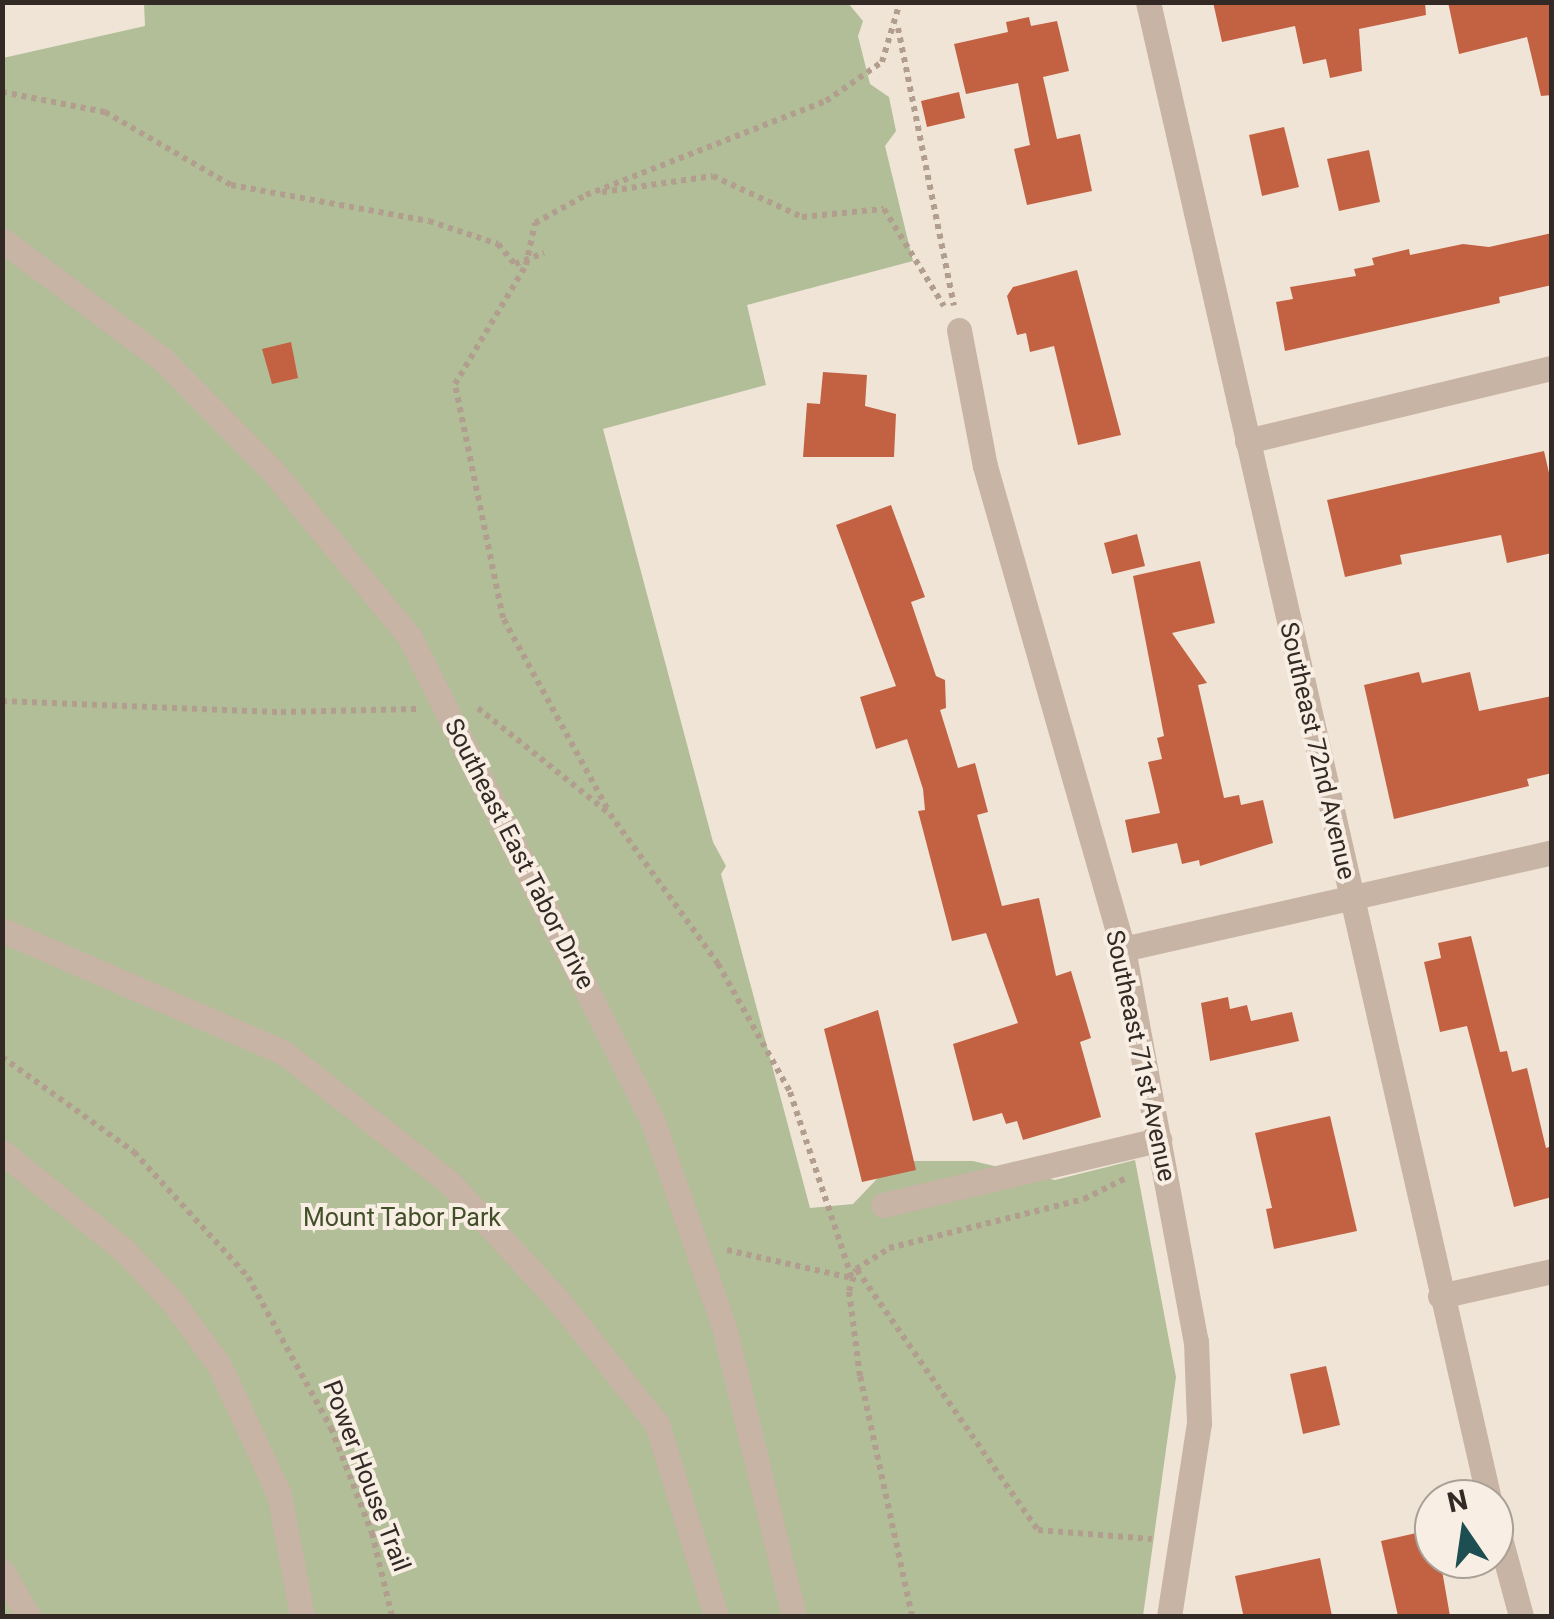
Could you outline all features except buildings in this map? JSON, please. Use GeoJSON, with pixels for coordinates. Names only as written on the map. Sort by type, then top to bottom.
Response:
{"type":"FeatureCollection","features":[{"type":"Feature","properties":{"kind":"street","name":"Southeast 72nd Avenue"},"geometry":{"type":"LineString","coordinates":[[1148,2],[1484,1479]]}},
{"type":"Feature","properties":{"kind":"street","name":"Southeast East Tabor Drive"},"geometry":{"type":"LineString","coordinates":[[2,240],[162,358],[272,470],[397,617],[632,1074],[724,1327],[794,1616]]}},
{"type":"Feature","properties":{"kind":"street","name":"Southeast 71st Avenue"},"geometry":{"type":"LineString","coordinates":[[959,330],[985,466],[1123,949],[1198,1375],[1199,1424],[1168,1616]]}},
{"type":"Feature","properties":{"kind":"street"},"geometry":{"type":"LineString","coordinates":[[1247,441],[1552,368]]}},
{"type":"Feature","properties":{"kind":"street"},"geometry":{"type":"LineString","coordinates":[[1123,949],[1552,852]]}},
{"type":"Feature","properties":{"kind":"street"},"geometry":{"type":"LineString","coordinates":[[2,930],[284,1052],[449,1182],[558,1300],[657,1424],[716,1616]]}},
{"type":"Feature","properties":{"kind":"street"},"geometry":{"type":"LineString","coordinates":[[883,1204],[1159,1140]]}},
{"type":"Feature","properties":{"kind":"street"},"geometry":{"type":"LineString","coordinates":[[2,1152],[125,1251],[172,1300],[219,1365],[279,1494],[302,1616]]}},
{"type":"Feature","properties":{"kind":"street"},"geometry":{"type":"LineString","coordinates":[[1440,1296],[1552,1271]]}},
{"type":"Feature","properties":{"kind":"street"},"geometry":{"type":"LineString","coordinates":[[2,1571],[28,1616]]}},
{"type":"Feature","properties":{"kind":"street"},"geometry":{"type":"LineString","coordinates":[[1511,1579],[1521,1616]]}},
{"type":"Feature","properties":{"kind":"path"},"geometry":{"type":"LineString","coordinates":[[900,2],[898,27],[959,330]]}},
{"type":"Feature","properties":{"kind":"path"},"geometry":{"type":"LineString","coordinates":[[898,27],[882,62],[826,101],[586,195],[536,223],[526,265],[456,384],[503,618],[610,814],[718,964],[790,1092],[852,1278],[860,1376],[912,1616]]}},
{"type":"Feature","properties":{"kind":"path"},"geometry":{"type":"LineString","coordinates":[[2,92],[104,112],[231,185],[428,221],[498,244],[508,260],[526,265],[544,253]]}},
{"type":"Feature","properties":{"kind":"path"},"geometry":{"type":"LineString","coordinates":[[586,195],[713,176],[802,217],[884,209],[959,330]]}},
{"type":"Feature","properties":{"kind":"path"},"geometry":{"type":"LineString","coordinates":[[2,701],[281,712],[481,708],[610,814]]}},
{"type":"Feature","properties":{"kind":"path","name":"Power House Trail"},"geometry":{"type":"LineString","coordinates":[[2,1058],[134,1152],[248,1277],[332,1428],[372,1533],[392,1616]]}},
{"type":"Feature","properties":{"kind":"path"},"geometry":{"type":"LineString","coordinates":[[852,1278],[856,1269],[889,1248],[1105,1192],[1135,1170]]}},
{"type":"Feature","properties":{"kind":"path"},"geometry":{"type":"LineString","coordinates":[[694,1243],[852,1278]]}},
{"type":"Feature","properties":{"kind":"path"},"geometry":{"type":"LineString","coordinates":[[856,1269],[1038,1530],[1146,1535],[1176,1551]]}},
{"type":"Feature","properties":{"kind":"green space","name":"Mount Tabor Park"},"geometry":{"type":"Polygon","coordinates":[[[144,3],[848,3],[863,21],[858,36],[870,84],[889,97],[896,131],[885,146],[913,261],[747,305],[766,385],[603,429],[713,842],[726,866],[721,874],[810,1208],[853,1204],[894,1161],[973,1161],[1055,1180],[1135,1160],[1176,1377],[1143,1616],[3,1616],[3,58],[145,26],[144,3]]]}}]}
